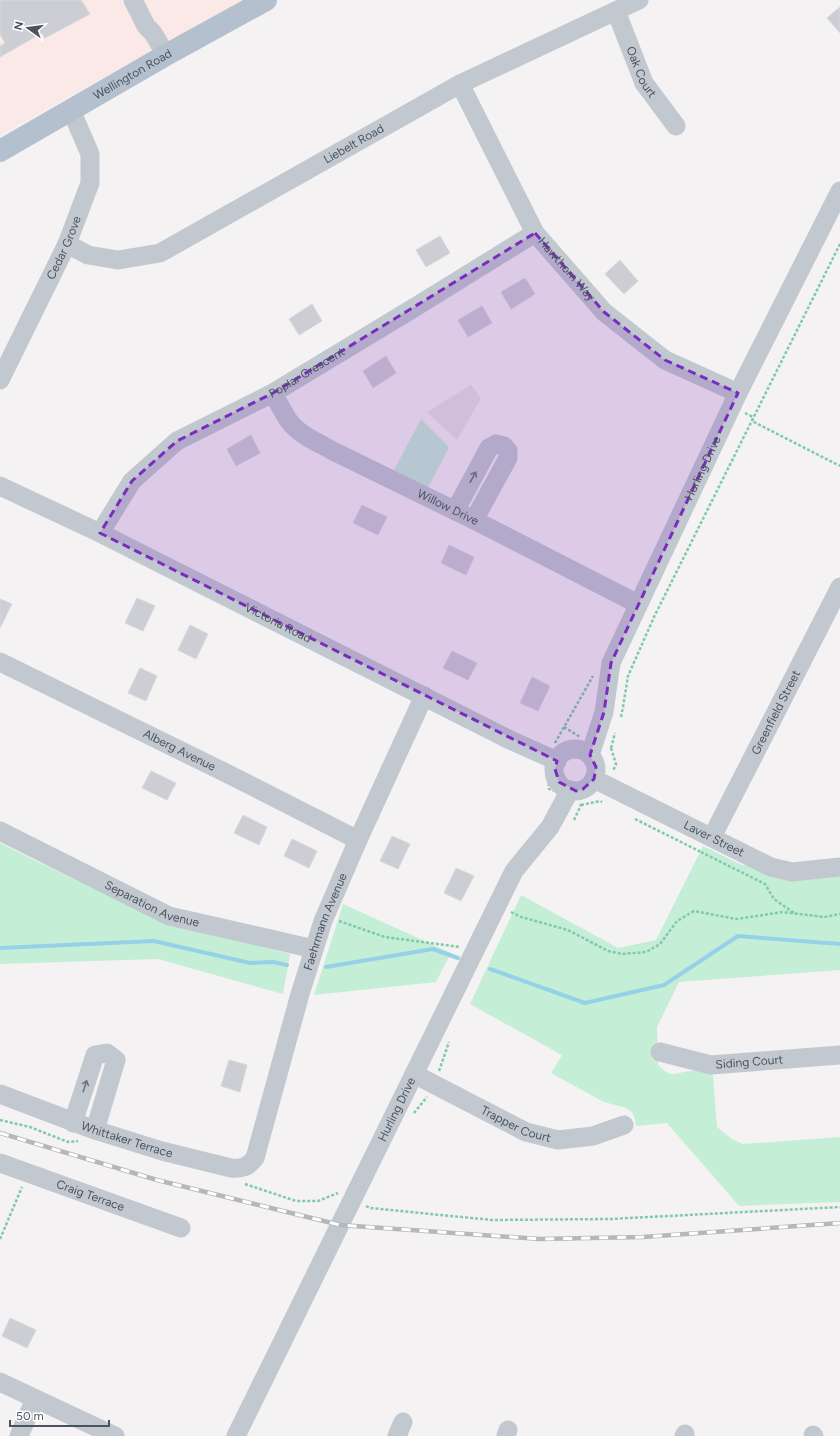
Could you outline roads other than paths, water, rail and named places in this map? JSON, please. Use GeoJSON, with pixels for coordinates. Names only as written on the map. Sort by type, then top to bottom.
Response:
{"type":"FeatureCollection","features":[{"type":"Feature","properties":{"kind":"main road","name":"Wellington Road"},"geometry":{"type":"LineString","coordinates":[[0,151],[166,55],[266,0]]}},
{"type":"Feature","properties":{"kind":"street"},"geometry":{"type":"LineString","coordinates":[[133,0],[146,26],[166,55]]}},
{"type":"Feature","properties":{"kind":"street","name":"Liebelt Road"},"geometry":{"type":"LineString","coordinates":[[67,244],[88,255],[118,260],[160,253],[460,84],[639,0]]}},
{"type":"Feature","properties":{"kind":"street","name":"Oak Court"},"geometry":{"type":"LineString","coordinates":[[616,11],[644,83],[676,126]]}},
{"type":"Feature","properties":{"kind":"street","name":"Hawthorn Way"},"geometry":{"type":"LineString","coordinates":[[460,84],[535,233],[604,312],[665,360],[735,400]]}},
{"type":"Feature","properties":{"kind":"street","name":"Cedar Grove"},"geometry":{"type":"LineString","coordinates":[[0,380],[67,244],[90,183],[90,154],[71,110]]}},
{"type":"Feature","properties":{"kind":"street","name":"Hurling Drive"},"geometry":{"type":"LineString","coordinates":[[590,754],[604,712],[611,663],[735,400],[840,191]]}},
{"type":"Feature","properties":{"kind":"street","name":"Poplar Crescent"},"geometry":{"type":"LineString","coordinates":[[100,533],[132,482],[177,441],[273,393],[535,233]]}},
{"type":"Feature","properties":{"kind":"street","name":"Willow Drive"},"geometry":{"type":"LineString","coordinates":[[273,393],[290,422],[300,432],[333,452],[474,520],[638,604]]}},
{"type":"Feature","properties":{"kind":"street"},"geometry":{"type":"LineString","coordinates":[[455,511],[489,448],[496,444],[504,446],[508,451],[508,458],[474,520]]}},
{"type":"Feature","properties":{"kind":"street","name":"Victoria Road"},"geometry":{"type":"LineString","coordinates":[[0,486],[100,533],[510,740],[556,761]]}},
{"type":"Feature","properties":{"kind":"street","name":"Greenfield Street"},"geometry":{"type":"LineString","coordinates":[[712,837],[840,587]]}},
{"type":"Feature","properties":{"kind":"street","name":"Alberg Avenue"},"geometry":{"type":"LineString","coordinates":[[0,662],[228,774],[358,840]]}},
{"type":"Feature","properties":{"kind":"street","name":"Faehrmann Avenue"},"geometry":{"type":"LineString","coordinates":[[255,1158],[300,994],[325,916],[424,696]]}},
{"type":"Feature","properties":{"kind":"street"},"geometry":{"type":"LineString","coordinates":[[574,749],[590,754],[596,767],[594,780],[583,789],[570,790],[564,787],[556,776],[556,761],[561,755],[574,749]]}},
{"type":"Feature","properties":{"kind":"street","name":"Laver Street"},"geometry":{"type":"LineString","coordinates":[[594,780],[771,867],[792,872],[840,867]]}},
{"type":"Feature","properties":{"kind":"street","name":"Hurling Drive"},"geometry":{"type":"LineString","coordinates":[[236,1436],[514,871],[550,827],[570,790]]}},
{"type":"Feature","properties":{"kind":"street","name":"Separation Avenue"},"geometry":{"type":"LineString","coordinates":[[0,831],[169,916],[314,949]]}},
{"type":"Feature","properties":{"kind":"street","name":"Siding Court"},"geometry":{"type":"LineString","coordinates":[[660,1052],[711,1065],[840,1055]]}},
{"type":"Feature","properties":{"kind":"street"},"geometry":{"type":"LineString","coordinates":[[73,1123],[95,1055],[107,1053],[116,1060],[94,1130]]}},
{"type":"Feature","properties":{"kind":"street","name":"Trapper Court"},"geometry":{"type":"LineString","coordinates":[[414,1074],[526,1132],[558,1140],[594,1136],[624,1125]]}},
{"type":"Feature","properties":{"kind":"street","name":"Whittaker Terrace"},"geometry":{"type":"LineString","coordinates":[[0,1094],[73,1123],[162,1151],[231,1168],[246,1167],[255,1158]]}},
{"type":"Feature","properties":{"kind":"street","name":"Craig Terrace"},"geometry":{"type":"LineString","coordinates":[[0,1163],[181,1228]]}},
{"type":"Feature","properties":{"kind":"street"},"geometry":{"type":"LineString","coordinates":[[0,1382],[115,1436]]}},
{"type":"Feature","properties":{"kind":"street"},"geometry":{"type":"LineString","coordinates":[[18,1436],[35,1398]]}},
{"type":"Feature","properties":{"kind":"waterway"},"geometry":{"type":"LineString","coordinates":[[490,969],[585,1003],[664,985],[738,936],[840,944]]}},
{"type":"Feature","properties":{"kind":"waterway"},"geometry":{"type":"LineString","coordinates":[[0,948],[154,941],[250,963],[273,962],[287,965]]}},
{"type":"Feature","properties":{"kind":"waterway"},"geometry":{"type":"LineString","coordinates":[[326,967],[433,949],[458,958]]}},
{"type":"Feature","properties":{"kind":"railway"},"geometry":{"type":"LineString","coordinates":[[0,1133],[157,1180],[340,1225],[540,1239],[643,1237],[840,1223]]}}]}
